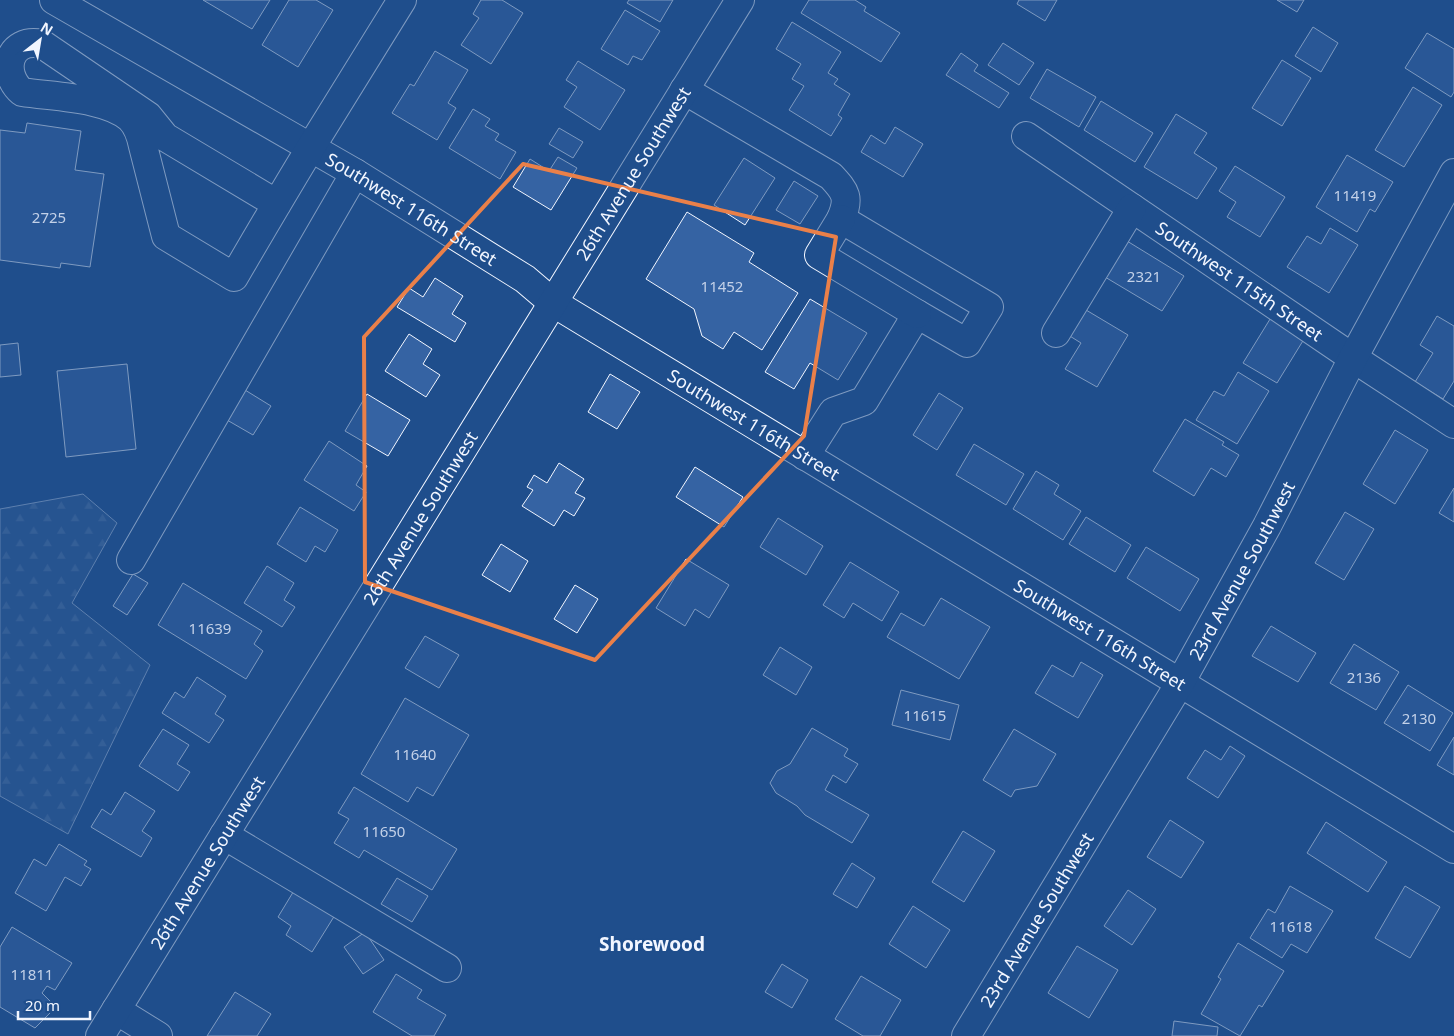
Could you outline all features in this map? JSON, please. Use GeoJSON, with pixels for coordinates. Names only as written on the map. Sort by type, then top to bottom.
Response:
{"type":"FeatureCollection","features":[{"type":"Feature","properties":{"kind":"street"},"geometry":{"type":"LineString","coordinates":[[277,204],[154,141],[140,134],[131,119],[113,108],[96,102],[22,92],[14,87],[6,72],[10,54],[16,47],[24,43],[42,44],[148,116],[154,141],[166,236],[234,277],[311,147],[402,0]]}},
{"type":"Feature","properties":{"kind":"street","name":"26th Avenue Southwest"},"geometry":{"type":"LineString","coordinates":[[100,1036],[740,0]]}},
{"type":"Feature","properties":{"kind":"street","name":"Southwest 116th Street"},"geometry":{"type":"LineString","coordinates":[[60,2],[355,173],[525,278],[552,302],[1454,849]]}},
{"type":"Feature","properties":{"kind":"street"},"geometry":{"type":"LineString","coordinates":[[684,90],[832,176],[844,190],[847,206],[820,255],[967,343],[989,307],[841,219]]}},
{"type":"Feature","properties":{"kind":"street","name":"Southwest 115th Street"},"geometry":{"type":"LineString","coordinates":[[1026,136],[1353,358],[1454,424]]}},
{"type":"Feature","properties":{"kind":"street"},"geometry":{"type":"LineString","coordinates":[[131,560],[355,173]]}},
{"type":"Feature","properties":{"kind":"street","name":"23rd Avenue Southwest"},"geometry":{"type":"LineString","coordinates":[[966,1036],[1180,683],[1267,526],[1353,358],[1454,173]]}},
{"type":"Feature","properties":{"kind":"street"},"geometry":{"type":"LineString","coordinates":[[1056,333],[1132,208]]}},
{"type":"Feature","properties":{"kind":"street"},"geometry":{"type":"LineString","coordinates":[[805,456],[833,412],[864,401],[917,314]]}},
{"type":"Feature","properties":{"kind":"street"},"geometry":{"type":"LineString","coordinates":[[224,835],[447,968]]}},
{"type":"Feature","properties":{"kind":"street"},"geometry":{"type":"LineString","coordinates":[[116,1010],[158,1036]]}},
{"type":"Feature","properties":{"kind":"highlighted area"},"geometry":{"type":"Polygon","coordinates":[[[523,164],[836,237],[804,436],[595,660],[365,582],[364,337],[523,164]]]}},
{"type":"Feature","properties":{"kind":"green space"},"geometry":{"type":"Polygon","coordinates":[[[83,494],[117,523],[72,603],[150,665],[68,834],[0,796],[0,509],[83,494]]]}},
{"type":"Feature","properties":{"kind":"building"},"geometry":{"type":"Polygon","coordinates":[[[203,0],[270,0],[252,29],[203,0]]]}},
{"type":"Feature","properties":{"kind":"building"},"geometry":{"type":"Polygon","coordinates":[[[289,0],[316,0],[333,10],[298,67],[262,45],[289,0]]]}},
{"type":"Feature","properties":{"kind":"building"},"geometry":{"type":"Polygon","coordinates":[[[481,0],[502,0],[523,13],[491,64],[461,45],[479,18],[473,14],[481,0]]]}},
{"type":"Feature","properties":{"kind":"building"},"geometry":{"type":"Polygon","coordinates":[[[629,0],[673,0],[660,22],[627,3],[629,0]]]}},
{"type":"Feature","properties":{"kind":"building"},"geometry":{"type":"Polygon","coordinates":[[[809,0],[855,0],[866,7],[864,11],[900,33],[881,62],[801,13],[809,0]]]}},
{"type":"Feature","properties":{"kind":"building"},"geometry":{"type":"Polygon","coordinates":[[[1019,0],[1057,0],[1045,21],[1017,4],[1019,0]]]}},
{"type":"Feature","properties":{"kind":"building"},"geometry":{"type":"Polygon","coordinates":[[[1277,0],[1304,0],[1297,12],[1277,0]]]}},
{"type":"Feature","properties":{"kind":"building"},"geometry":{"type":"Polygon","coordinates":[[[625,10],[660,31],[642,60],[633,56],[628,65],[601,49],[625,10]]]}},
{"type":"Feature","properties":{"kind":"building"},"geometry":{"type":"Polygon","coordinates":[[[792,22],[841,52],[828,73],[838,79],[834,84],[850,94],[838,115],[842,118],[831,136],[789,110],[804,86],[792,79],[801,64],[776,49],[792,22]]]}},
{"type":"Feature","properties":{"kind":"building"},"geometry":{"type":"Polygon","coordinates":[[[1313,27],[1338,43],[1321,72],[1295,56],[1313,27]]]}},
{"type":"Feature","properties":{"kind":"building"},"geometry":{"type":"Polygon","coordinates":[[[1427,33],[1454,49],[1454,92],[1451,97],[1405,68],[1427,33]]]}},
{"type":"Feature","properties":{"kind":"building"},"geometry":{"type":"Polygon","coordinates":[[[1003,43],[1034,63],[1019,85],[988,65],[1003,43]]]}},
{"type":"Feature","properties":{"kind":"building"},"geometry":{"type":"Polygon","coordinates":[[[435,51],[468,70],[448,103],[456,108],[437,140],[392,113],[410,84],[414,86],[435,51]]]}},
{"type":"Feature","properties":{"kind":"building"},"geometry":{"type":"Polygon","coordinates":[[[961,53],[978,65],[974,71],[1009,93],[999,108],[946,75],[961,53]]]}},
{"type":"Feature","properties":{"kind":"building"},"geometry":{"type":"Polygon","coordinates":[[[1282,60],[1311,78],[1282,126],[1252,108],[1282,60]]]}},
{"type":"Feature","properties":{"kind":"building"},"geometry":{"type":"Polygon","coordinates":[[[578,61],[625,90],[600,130],[564,107],[577,87],[566,80],[578,61]]]}},
{"type":"Feature","properties":{"kind":"building"},"geometry":{"type":"Polygon","coordinates":[[[1047,69],[1096,97],[1079,127],[1030,98],[1047,69]]]}},
{"type":"Feature","properties":{"kind":"building"},"geometry":{"type":"Polygon","coordinates":[[[1413,87],[1442,105],[1404,167],[1375,150],[1413,87]]]}},
{"type":"Feature","properties":{"kind":"building"},"geometry":{"type":"Polygon","coordinates":[[[1101,101],[1153,133],[1135,162],[1084,130],[1101,101]]]}},
{"type":"Feature","properties":{"kind":"building"},"geometry":{"type":"Polygon","coordinates":[[[473,109],[490,119],[485,126],[499,134],[495,140],[516,152],[500,179],[449,148],[473,109]]]}},
{"type":"Feature","properties":{"kind":"building"},"geometry":{"type":"Polygon","coordinates":[[[1176,114],[1207,133],[1194,153],[1217,168],[1197,199],[1144,167],[1176,114]]]}},
{"type":"Feature","properties":{"kind":"building"},"geometry":{"type":"Polygon","coordinates":[[[27,123],[81,131],[75,170],[104,174],[90,267],[61,263],[60,268],[0,260],[0,130],[25,133],[27,123]]]}},
{"type":"Feature","properties":{"kind":"building"},"geometry":{"type":"Polygon","coordinates":[[[895,127],[923,144],[903,177],[861,152],[871,135],[885,144],[895,127]]]}},
{"type":"Feature","properties":{"kind":"building"},"geometry":{"type":"Polygon","coordinates":[[[559,128],[583,142],[573,158],[549,144],[559,128]]]}},
{"type":"Feature","properties":{"kind":"building"},"geometry":{"type":"Polygon","coordinates":[[[1347,155],[1393,182],[1375,212],[1370,209],[1357,232],[1316,207],[1347,155]]]}},
{"type":"Feature","properties":{"kind":"building"},"geometry":{"type":"Polygon","coordinates":[[[558,157],[577,168],[551,210],[513,187],[530,159],[549,171],[558,157]]]}},
{"type":"Feature","properties":{"kind":"building"},"geometry":{"type":"Polygon","coordinates":[[[744,158],[775,178],[745,225],[714,205],[744,158]]]}},
{"type":"Feature","properties":{"kind":"building"},"geometry":{"type":"Polygon","coordinates":[[[1235,166],[1285,197],[1260,237],[1227,217],[1236,202],[1219,191],[1235,166]]]}},
{"type":"Feature","properties":{"kind":"building"},"geometry":{"type":"Polygon","coordinates":[[[794,181],[818,196],[800,224],[776,210],[794,181]]]}},
{"type":"Feature","properties":{"kind":"building"},"geometry":{"type":"Polygon","coordinates":[[[687,212],[754,253],[749,262],[798,293],[762,350],[734,332],[723,349],[702,336],[694,309],[646,279],[687,212]]]}},
{"type":"Feature","properties":{"kind":"building"},"geometry":{"type":"Polygon","coordinates":[[[1330,228],[1358,245],[1329,293],[1287,267],[1307,236],[1321,244],[1330,228]]]}},
{"type":"Feature","properties":{"kind":"building"},"geometry":{"type":"Polygon","coordinates":[[[1127,241],[1184,276],[1162,311],[1105,277],[1127,241]]]}},
{"type":"Feature","properties":{"kind":"building"},"geometry":{"type":"Polygon","coordinates":[[[435,278],[463,296],[452,314],[466,323],[455,342],[397,307],[409,288],[423,297],[435,278]]]}},
{"type":"Feature","properties":{"kind":"building"},"geometry":{"type":"Polygon","coordinates":[[[810,299],[867,333],[838,380],[810,363],[794,389],[765,372],[810,299]]]}},
{"type":"Feature","properties":{"kind":"building"},"geometry":{"type":"Polygon","coordinates":[[[1081,307],[1128,335],[1097,387],[1065,369],[1081,343],[1065,333],[1081,307]]]}},
{"type":"Feature","properties":{"kind":"building"},"geometry":{"type":"Polygon","coordinates":[[[1275,311],[1309,331],[1277,383],[1243,363],[1275,311]]]}},
{"type":"Feature","properties":{"kind":"building"},"geometry":{"type":"Polygon","coordinates":[[[1437,316],[1454,326],[1454,381],[1443,399],[1415,382],[1433,353],[1420,345],[1437,316]]]}},
{"type":"Feature","properties":{"kind":"building"},"geometry":{"type":"Polygon","coordinates":[[[409,334],[432,349],[423,364],[440,375],[426,397],[385,371],[409,334]]]}},
{"type":"Feature","properties":{"kind":"building"},"geometry":{"type":"Polygon","coordinates":[[[18,343],[21,375],[0,377],[0,345],[18,343]]]}},
{"type":"Feature","properties":{"kind":"building"},"geometry":{"type":"Polygon","coordinates":[[[127,364],[136,449],[66,457],[57,371],[127,364]]]}},
{"type":"Feature","properties":{"kind":"building"},"geometry":{"type":"Polygon","coordinates":[[[1238,372],[1269,391],[1237,444],[1196,420],[1214,391],[1224,396],[1238,372]]]}},
{"type":"Feature","properties":{"kind":"building"},"geometry":{"type":"Polygon","coordinates":[[[610,374],[640,392],[617,429],[588,412],[610,374]]]}},
{"type":"Feature","properties":{"kind":"building"},"geometry":{"type":"Polygon","coordinates":[[[245,390],[271,406],[253,435],[227,420],[245,390]]]}},
{"type":"Feature","properties":{"kind":"building"},"geometry":{"type":"Polygon","coordinates":[[[939,393],[963,408],[937,450],[913,435],[939,393]]]}},
{"type":"Feature","properties":{"kind":"building"},"geometry":{"type":"Polygon","coordinates":[[[367,394],[410,420],[388,456],[345,431],[367,394]]]}},
{"type":"Feature","properties":{"kind":"building"},"geometry":{"type":"Polygon","coordinates":[[[1185,419],[1224,442],[1222,445],[1239,455],[1226,477],[1211,468],[1194,496],[1153,471],[1185,419]]]}},
{"type":"Feature","properties":{"kind":"building"},"geometry":{"type":"Polygon","coordinates":[[[1395,430],[1428,450],[1395,504],[1363,484],[1395,430]]]}},
{"type":"Feature","properties":{"kind":"building"},"geometry":{"type":"Polygon","coordinates":[[[329,441],[367,466],[356,485],[366,492],[354,511],[304,480],[329,441]]]}},
{"type":"Feature","properties":{"kind":"building"},"geometry":{"type":"Polygon","coordinates":[[[974,444],[1024,474],[1006,505],[956,475],[974,444]]]}},
{"type":"Feature","properties":{"kind":"building"},"geometry":{"type":"Polygon","coordinates":[[[559,463],[584,479],[575,493],[585,498],[574,516],[564,510],[554,526],[522,506],[533,490],[527,487],[534,475],[547,483],[559,463]]]}},
{"type":"Feature","properties":{"kind":"building"},"geometry":{"type":"Polygon","coordinates":[[[695,467],[743,497],[724,527],[676,497],[695,467]]]}},
{"type":"Feature","properties":{"kind":"building"},"geometry":{"type":"Polygon","coordinates":[[[1036,471],[1059,485],[1054,494],[1081,511],[1063,540],[1013,509],[1036,471]]]}},
{"type":"Feature","properties":{"kind":"building"},"geometry":{"type":"Polygon","coordinates":[[[1454,488],[1454,522],[1439,513],[1454,488]]]}},
{"type":"Feature","properties":{"kind":"building"},"geometry":{"type":"Polygon","coordinates":[[[300,507],[338,530],[325,552],[315,546],[306,562],[277,544],[300,507]]]}},
{"type":"Feature","properties":{"kind":"building"},"geometry":{"type":"Polygon","coordinates":[[[1345,512],[1374,529],[1344,580],[1315,563],[1345,512]]]}},
{"type":"Feature","properties":{"kind":"building"},"geometry":{"type":"Polygon","coordinates":[[[1086,517],[1131,545],[1115,572],[1069,544],[1086,517]]]}},
{"type":"Feature","properties":{"kind":"building"},"geometry":{"type":"Polygon","coordinates":[[[778,518],[823,546],[806,575],[760,547],[778,518]]]}},
{"type":"Feature","properties":{"kind":"building"},"geometry":{"type":"Polygon","coordinates":[[[501,544],[528,561],[510,592],[482,575],[501,544]]]}},
{"type":"Feature","properties":{"kind":"building"},"geometry":{"type":"Polygon","coordinates":[[[1146,547],[1199,579],[1180,611],[1127,578],[1146,547]]]}},
{"type":"Feature","properties":{"kind":"building"},"geometry":{"type":"Polygon","coordinates":[[[686,559],[729,585],[709,618],[695,609],[685,626],[656,608],[686,559]]]}},
{"type":"Feature","properties":{"kind":"building"},"geometry":{"type":"Polygon","coordinates":[[[850,562],[899,592],[882,621],[853,603],[844,618],[823,605],[850,562]]]}},
{"type":"Feature","properties":{"kind":"building"},"geometry":{"type":"Polygon","coordinates":[[[267,566],[294,583],[284,600],[295,607],[282,627],[244,603],[267,566]]]}},
{"type":"Feature","properties":{"kind":"building"},"geometry":{"type":"Polygon","coordinates":[[[133,574],[148,583],[127,615],[113,606],[133,574]]]}},
{"type":"Feature","properties":{"kind":"building"},"geometry":{"type":"Polygon","coordinates":[[[183,583],[262,631],[254,644],[263,651],[246,679],[158,625],[183,583]]]}},
{"type":"Feature","properties":{"kind":"building"},"geometry":{"type":"Polygon","coordinates":[[[575,585],[598,599],[577,633],[554,619],[575,585]]]}},
{"type":"Feature","properties":{"kind":"building"},"geometry":{"type":"Polygon","coordinates":[[[941,598],[990,627],[959,679],[887,637],[901,613],[924,626],[941,598]]]}},
{"type":"Feature","properties":{"kind":"building"},"geometry":{"type":"Polygon","coordinates":[[[1271,626],[1316,653],[1298,682],[1252,656],[1271,626]]]}},
{"type":"Feature","properties":{"kind":"building"},"geometry":{"type":"Polygon","coordinates":[[[425,636],[459,655],[439,688],[405,668],[425,636]]]}},
{"type":"Feature","properties":{"kind":"building"},"geometry":{"type":"Polygon","coordinates":[[[1354,644],[1399,672],[1376,710],[1330,683],[1354,644]]]}},
{"type":"Feature","properties":{"kind":"building"},"geometry":{"type":"Polygon","coordinates":[[[780,647],[812,667],[796,695],[763,675],[780,647]]]}},
{"type":"Feature","properties":{"kind":"building"},"geometry":{"type":"Polygon","coordinates":[[[1081,662],[1103,675],[1078,718],[1035,693],[1052,665],[1073,677],[1081,662]]]}},
{"type":"Feature","properties":{"kind":"building"},"geometry":{"type":"Polygon","coordinates":[[[197,677],[226,696],[215,714],[224,720],[209,743],[162,713],[175,692],[184,698],[197,677]]]}},
{"type":"Feature","properties":{"kind":"building"},"geometry":{"type":"Polygon","coordinates":[[[1408,685],[1453,713],[1430,751],[1384,723],[1408,685]]]}},
{"type":"Feature","properties":{"kind":"building"},"geometry":{"type":"Polygon","coordinates":[[[901,690],[959,705],[950,740],[892,725],[901,690]]]}},
{"type":"Feature","properties":{"kind":"building"},"geometry":{"type":"Polygon","coordinates":[[[405,698],[469,735],[433,796],[417,787],[408,802],[361,774],[405,698]]]}},
{"type":"Feature","properties":{"kind":"building"},"geometry":{"type":"Polygon","coordinates":[[[812,728],[848,749],[844,756],[858,764],[846,783],[833,775],[825,790],[869,815],[852,843],[805,815],[797,806],[776,793],[770,783],[777,771],[790,764],[812,728]]]}},
{"type":"Feature","properties":{"kind":"building"},"geometry":{"type":"Polygon","coordinates":[[[163,729],[189,745],[177,764],[190,772],[178,791],[139,766],[163,729]]]}},
{"type":"Feature","properties":{"kind":"building"},"geometry":{"type":"Polygon","coordinates":[[[1014,729],[1056,754],[1037,786],[1015,790],[1011,797],[983,780],[1014,729]]]}},
{"type":"Feature","properties":{"kind":"building"},"geometry":{"type":"Polygon","coordinates":[[[1454,737],[1454,775],[1437,765],[1454,737]]]}},
{"type":"Feature","properties":{"kind":"building"},"geometry":{"type":"Polygon","coordinates":[[[1230,746],[1245,756],[1218,798],[1187,778],[1205,750],[1221,760],[1230,746]]]}},
{"type":"Feature","properties":{"kind":"building"},"geometry":{"type":"Polygon","coordinates":[[[354,787],[457,849],[432,890],[364,850],[359,858],[334,843],[349,819],[338,813],[354,787]]]}},
{"type":"Feature","properties":{"kind":"building"},"geometry":{"type":"Polygon","coordinates":[[[125,792],[155,811],[142,831],[152,838],[141,857],[91,827],[102,809],[111,815],[125,792]]]}},
{"type":"Feature","properties":{"kind":"building"},"geometry":{"type":"Polygon","coordinates":[[[1170,820],[1204,842],[1181,878],[1147,857],[1170,820]]]}},
{"type":"Feature","properties":{"kind":"building"},"geometry":{"type":"Polygon","coordinates":[[[1326,822],[1387,862],[1368,892],[1307,853],[1326,822]]]}},
{"type":"Feature","properties":{"kind":"building"},"geometry":{"type":"Polygon","coordinates":[[[963,831],[995,851],[964,902],[932,882],[963,831]]]}},
{"type":"Feature","properties":{"kind":"building"},"geometry":{"type":"Polygon","coordinates":[[[59,844],[87,861],[84,865],[91,869],[81,886],[65,877],[46,911],[15,893],[34,859],[46,866],[59,844]]]}},
{"type":"Feature","properties":{"kind":"building"},"geometry":{"type":"Polygon","coordinates":[[[852,863],[875,878],[857,908],[833,894],[852,863]]]}},
{"type":"Feature","properties":{"kind":"building"},"geometry":{"type":"Polygon","coordinates":[[[397,878],[428,896],[412,922],[381,904],[397,878]]]}},
{"type":"Feature","properties":{"kind":"building"},"geometry":{"type":"Polygon","coordinates":[[[1290,886],[1333,911],[1307,953],[1291,944],[1282,958],[1250,938],[1268,909],[1275,913],[1290,886]]]}},
{"type":"Feature","properties":{"kind":"building"},"geometry":{"type":"Polygon","coordinates":[[[1405,886],[1440,907],[1410,958],[1375,938],[1405,886]]]}},
{"type":"Feature","properties":{"kind":"building"},"geometry":{"type":"Polygon","coordinates":[[[295,889],[335,915],[312,952],[286,935],[291,926],[278,917],[295,889]]]}},
{"type":"Feature","properties":{"kind":"building"},"geometry":{"type":"Polygon","coordinates":[[[1128,890],[1156,909],[1132,945],[1104,926],[1128,890]]]}},
{"type":"Feature","properties":{"kind":"building"},"geometry":{"type":"Polygon","coordinates":[[[913,906],[950,930],[926,968],[889,944],[913,906]]]}},
{"type":"Feature","properties":{"kind":"building"},"geometry":{"type":"Polygon","coordinates":[[[12,927],[72,963],[55,990],[47,986],[42,993],[56,1007],[35,1028],[0,1007],[0,947],[12,927]]]}},
{"type":"Feature","properties":{"kind":"building"},"geometry":{"type":"Polygon","coordinates":[[[365,932],[384,960],[363,974],[344,947],[365,932]]]}},
{"type":"Feature","properties":{"kind":"building"},"geometry":{"type":"Polygon","coordinates":[[[1238,943],[1284,971],[1262,1007],[1259,1005],[1240,1036],[1201,1014],[1221,979],[1218,977],[1238,943]]]}},
{"type":"Feature","properties":{"kind":"building"},"geometry":{"type":"Polygon","coordinates":[[[1077,946],[1118,970],[1089,1018],[1048,993],[1077,946]]]}},
{"type":"Feature","properties":{"kind":"building"},"geometry":{"type":"Polygon","coordinates":[[[782,964],[808,980],[792,1008],[765,992],[782,964]]]}},
{"type":"Feature","properties":{"kind":"building"},"geometry":{"type":"Polygon","coordinates":[[[396,974],[422,990],[417,998],[446,1015],[434,1036],[412,1036],[373,1012],[396,974]]]}},
{"type":"Feature","properties":{"kind":"building"},"geometry":{"type":"Polygon","coordinates":[[[861,976],[901,1000],[880,1036],[863,1036],[835,1019],[861,976]]]}},
{"type":"Feature","properties":{"kind":"building"},"geometry":{"type":"Polygon","coordinates":[[[235,992],[271,1014],[257,1036],[207,1036],[235,992]]]}},
{"type":"Feature","properties":{"kind":"building"},"geometry":{"type":"Polygon","coordinates":[[[1174,1021],[1218,1027],[1217,1036],[1172,1036],[1174,1021]]]}},
{"type":"Feature","properties":{"kind":"district","name":"Shorewood"},"geometry":{"type":"Point","coordinates":[652,944]}}]}
